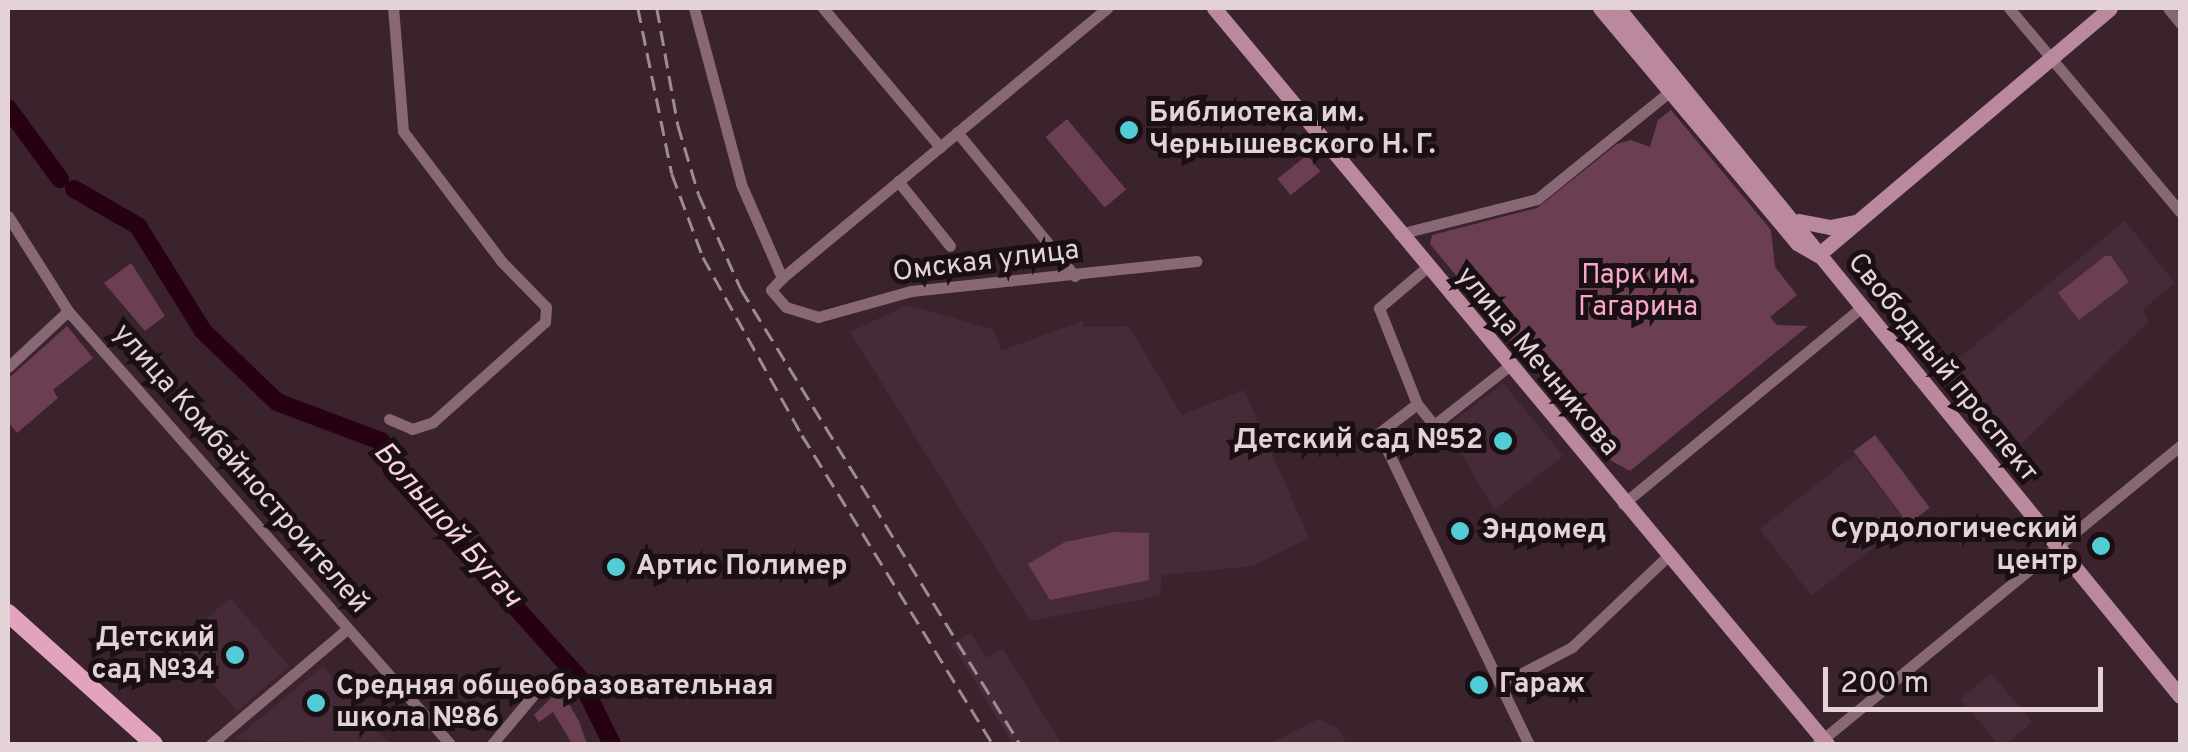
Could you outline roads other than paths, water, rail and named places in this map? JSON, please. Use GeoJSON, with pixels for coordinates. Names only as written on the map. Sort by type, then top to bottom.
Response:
{"type":"FeatureCollection","features":[{"type":"Feature","properties":{"kind":"main road","name":"улица Мечникова"},"geometry":{"type":"LineString","coordinates":[[1214,8],[1822,743]]}},
{"type":"Feature","properties":{"kind":"main road","name":"Свободный проспект"},"geometry":{"type":"LineString","coordinates":[[1600,8],[1797,221],[1818,256],[2180,696]]}},
{"type":"Feature","properties":{"kind":"main road","name":"Свободный проспект"},"geometry":{"type":"LineString","coordinates":[[1618,8],[1800,247],[1818,256]]}},
{"type":"Feature","properties":{"kind":"main road"},"geometry":{"type":"LineString","coordinates":[[1818,256],[2110,8]]}},
{"type":"Feature","properties":{"kind":"main road"},"geometry":{"type":"LineString","coordinates":[[1797,221],[1830,227],[1858,221]]}},
{"type":"Feature","properties":{"kind":"main road"},"geometry":{"type":"LineString","coordinates":[[8,613],[154,744]]}},
{"type":"Feature","properties":{"kind":"street"},"geometry":{"type":"LineString","coordinates":[[389,419],[412,429],[433,422],[545,322],[546,307],[502,262],[403,131],[393,8]]}},
{"type":"Feature","properties":{"kind":"street"},"geometry":{"type":"LineString","coordinates":[[694,8],[741,184],[782,278],[1107,8]]}},
{"type":"Feature","properties":{"kind":"street"},"geometry":{"type":"LineString","coordinates":[[823,8],[940,147]]}},
{"type":"Feature","properties":{"kind":"street"},"geometry":{"type":"LineString","coordinates":[[2009,8],[2180,212]]}},
{"type":"Feature","properties":{"kind":"street"},"geometry":{"type":"LineString","coordinates":[[2168,8],[2180,23]]}},
{"type":"Feature","properties":{"kind":"street"},"geometry":{"type":"LineString","coordinates":[[1399,234],[1538,199],[1675,87]]}},
{"type":"Feature","properties":{"kind":"street"},"geometry":{"type":"LineString","coordinates":[[957,132],[1075,276]]}},
{"type":"Feature","properties":{"kind":"street"},"geometry":{"type":"LineString","coordinates":[[898,181],[950,246]]}},
{"type":"Feature","properties":{"kind":"street","name":"улица Комбайностроителей"},"geometry":{"type":"LineString","coordinates":[[8,216],[68,311],[450,744]]}},
{"type":"Feature","properties":{"kind":"street","name":"Омская улица"},"geometry":{"type":"LineString","coordinates":[[782,278],[771,290],[786,308],[818,317],[911,291],[1196,261]]}},
{"type":"Feature","properties":{"kind":"street"},"geometry":{"type":"LineString","coordinates":[[1426,268],[1379,308],[1416,404],[1434,424],[1509,366]]}},
{"type":"Feature","properties":{"kind":"street"},"geometry":{"type":"LineString","coordinates":[[1623,504],[1861,308]]}},
{"type":"Feature","properties":{"kind":"street"},"geometry":{"type":"LineString","coordinates":[[8,368],[68,311]]}},
{"type":"Feature","properties":{"kind":"street"},"geometry":{"type":"LineString","coordinates":[[1416,404],[1379,434],[1529,744]]}},
{"type":"Feature","properties":{"kind":"street"},"geometry":{"type":"LineString","coordinates":[[1822,743],[2180,446]]}},
{"type":"Feature","properties":{"kind":"street"},"geometry":{"type":"LineString","coordinates":[[1501,684],[1572,647],[1667,558]]}},
{"type":"Feature","properties":{"kind":"street"},"geometry":{"type":"LineString","coordinates":[[212,744],[347,628]]}},
{"type":"Feature","properties":{"kind":"street"},"geometry":{"type":"LineString","coordinates":[[492,744],[544,680]]}},
{"type":"Feature","properties":{"kind":"waterway","name":"Большой Бугач"},"geometry":{"type":"LineString","coordinates":[[8,108],[60,179]]}},
{"type":"Feature","properties":{"kind":"waterway","name":"Большой Бугач"},"geometry":{"type":"LineString","coordinates":[[74,189],[138,226],[203,331],[277,402],[381,441],[392,470],[580,679],[612,744]]}},
{"type":"Feature","properties":{"kind":"railway"},"geometry":{"type":"LineString","coordinates":[[638,8],[672,174],[703,257],[802,435],[993,744]]}},
{"type":"Feature","properties":{"kind":"railway"},"geometry":{"type":"LineString","coordinates":[[657,8],[678,125],[699,195],[741,289],[1020,744]]}},
{"type":"Feature","properties":{"kind":"place","name":"Библиотека им. Чернышевского Н. Г."},"geometry":{"type":"Point","coordinates":[1129,130]}},
{"type":"Feature","properties":{"kind":"place","name":"Детский сад №52"},"geometry":{"type":"Point","coordinates":[1503,441]}},
{"type":"Feature","properties":{"kind":"place","name":"Эндомед"},"geometry":{"type":"Point","coordinates":[1460,531]}},
{"type":"Feature","properties":{"kind":"place","name":"Сурдологический центр"},"geometry":{"type":"Point","coordinates":[2101,546]}},
{"type":"Feature","properties":{"kind":"place","name":"Артис Полимер"},"geometry":{"type":"Point","coordinates":[616,567]}},
{"type":"Feature","properties":{"kind":"place","name":"Детский сад №34"},"geometry":{"type":"Point","coordinates":[235,655]}},
{"type":"Feature","properties":{"kind":"place","name":"Гараж"},"geometry":{"type":"Point","coordinates":[1479,685]}},
{"type":"Feature","properties":{"kind":"place","name":"Средняя общеобразовательная школа №86"},"geometry":{"type":"Point","coordinates":[316,703]}},
{"type":"Feature","properties":{"kind":"park label","name":"Парк им. Гагарина"},"geometry":{"type":"Point","coordinates":[1638,292]}}]}
